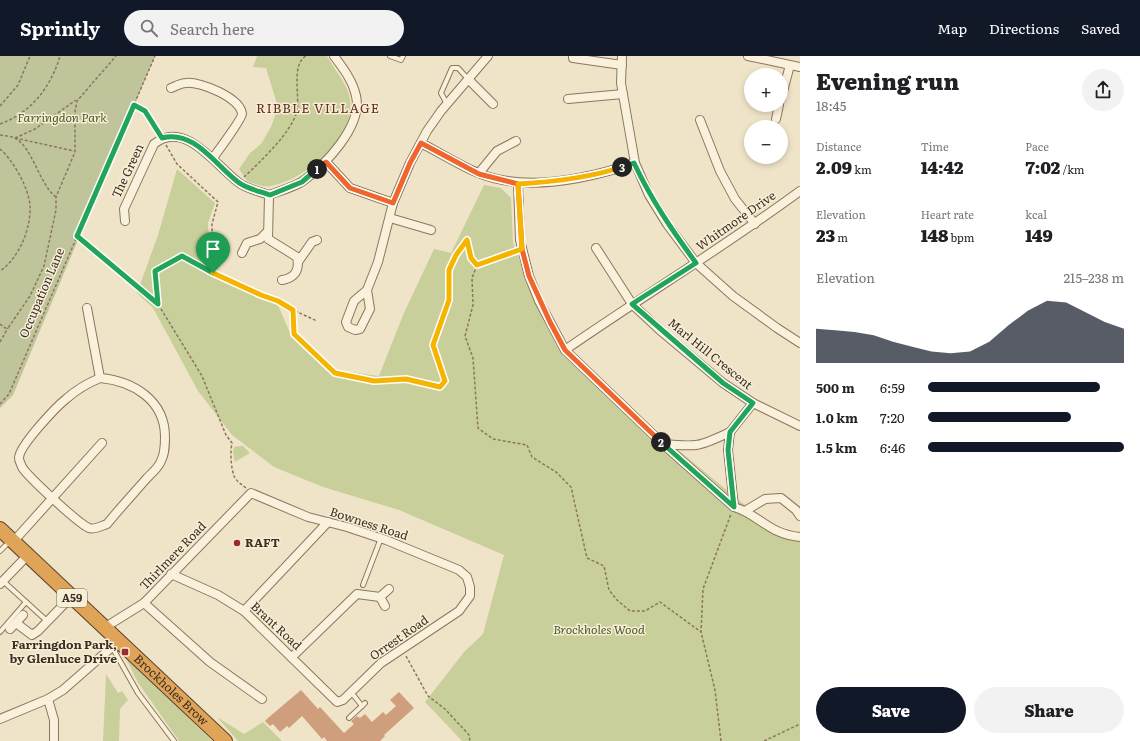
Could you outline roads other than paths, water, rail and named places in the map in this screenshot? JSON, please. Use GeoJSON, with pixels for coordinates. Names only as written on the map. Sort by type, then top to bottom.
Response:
{"type":"FeatureCollection","features":[{"type":"Feature","properties":{"kind":"highway","name":"A59"},"geometry":{"type":"LineString","coordinates":[[0,529],[104,628],[114,643]]}},
{"type":"Feature","properties":{"kind":"highway","name":"Brockholes Brow"},"geometry":{"type":"LineString","coordinates":[[114,643],[225,741]]}},
{"type":"Feature","properties":{"kind":"street"},"geometry":{"type":"LineString","coordinates":[[282,280],[291,279],[297,270],[298,262],[297,257],[268,239],[270,195],[302,182],[326,162],[348,133],[355,115],[357,97],[351,82],[334,56]]}},
{"type":"Feature","properties":{"kind":"street"},"geometry":{"type":"LineString","coordinates":[[367,290],[378,262],[393,203],[410,163],[421,143],[447,104],[488,56]]}},
{"type":"Feature","properties":{"kind":"street"},"geometry":{"type":"LineString","coordinates":[[573,56],[573,58],[622,65]]}},
{"type":"Feature","properties":{"kind":"street"},"geometry":{"type":"LineString","coordinates":[[622,56],[623,94],[634,163],[649,195],[667,224],[696,263],[740,300],[800,343]]}},
{"type":"Feature","properties":{"kind":"street"},"geometry":{"type":"LineString","coordinates":[[748,56],[800,67]]}},
{"type":"Feature","properties":{"kind":"street"},"geometry":{"type":"LineString","coordinates":[[788,73],[790,65]]}},
{"type":"Feature","properties":{"kind":"street"},"geometry":{"type":"LineString","coordinates":[[469,80],[493,104]]}},
{"type":"Feature","properties":{"kind":"street"},"geometry":{"type":"LineString","coordinates":[[171,88],[186,82],[206,86],[232,99],[240,106],[242,115],[239,122],[225,139],[213,158]]}},
{"type":"Feature","properties":{"kind":"street"},"geometry":{"type":"LineString","coordinates":[[568,99],[623,94]]}},
{"type":"Feature","properties":{"kind":"street"},"geometry":{"type":"LineString","coordinates":[[776,119],[778,112]]}},
{"type":"Feature","properties":{"kind":"street"},"geometry":{"type":"LineString","coordinates":[[700,120],[720,171],[735,199],[755,224]]}},
{"type":"Feature","properties":{"kind":"street","name":"The Green"},"geometry":{"type":"LineString","coordinates":[[125,221],[124,209],[154,144],[162,138],[172,135],[185,140],[213,158],[238,182],[270,195]]}},
{"type":"Feature","properties":{"kind":"street"},"geometry":{"type":"LineString","coordinates":[[479,174],[497,151],[516,141]]}},
{"type":"Feature","properties":{"kind":"street"},"geometry":{"type":"LineString","coordinates":[[421,143],[479,174],[518,184],[546,182],[608,172],[634,163]]}},
{"type":"Feature","properties":{"kind":"street"},"geometry":{"type":"LineString","coordinates":[[326,162],[350,188],[393,203]]}},
{"type":"Feature","properties":{"kind":"street"},"geometry":{"type":"LineString","coordinates":[[518,184],[522,249],[529,276],[539,301],[565,350],[663,444],[734,507],[745,511],[772,529],[786,536],[800,537]]}},
{"type":"Feature","properties":{"kind":"street","name":"Whitmore Drive"},"geometry":{"type":"LineString","coordinates":[[565,350],[632,304],[755,224],[800,191]]}},
{"type":"Feature","properties":{"kind":"street"},"geometry":{"type":"LineString","coordinates":[[390,218],[431,230]]}},
{"type":"Feature","properties":{"kind":"street"},"geometry":{"type":"LineString","coordinates":[[242,253],[247,243],[260,238],[268,231]]}},
{"type":"Feature","properties":{"kind":"street"},"geometry":{"type":"LineString","coordinates":[[298,262],[312,242],[317,240]]}},
{"type":"Feature","properties":{"kind":"street","name":"Marl Hill Crescent"},"geometry":{"type":"LineString","coordinates":[[596,248],[632,304],[723,383],[753,403],[800,426]]}},
{"type":"Feature","properties":{"kind":"street"},"geometry":{"type":"LineString","coordinates":[[87,308],[100,378]]}},
{"type":"Feature","properties":{"kind":"street"},"geometry":{"type":"LineString","coordinates":[[100,378],[112,379],[134,386],[146,394],[156,407],[163,421],[165,446],[161,462],[107,524],[90,529],[78,522],[52,497],[22,468],[19,460],[20,452],[25,443],[65,399],[100,378]]}},
{"type":"Feature","properties":{"kind":"street"},"geometry":{"type":"LineString","coordinates":[[663,444],[693,447],[705,444],[730,432],[753,403]]}},
{"type":"Feature","properties":{"kind":"street"},"geometry":{"type":"LineString","coordinates":[[730,432],[728,450],[734,507]]}},
{"type":"Feature","properties":{"kind":"street"},"geometry":{"type":"LineString","coordinates":[[12,541],[102,443]]}},
{"type":"Feature","properties":{"kind":"street","name":"Bowness Road"},"geometry":{"type":"LineString","coordinates":[[251,493],[308,517],[381,538],[459,570],[467,577],[470,587]]}},
{"type":"Feature","properties":{"kind":"street","name":"Thirlmere Road"},"geometry":{"type":"LineString","coordinates":[[104,628],[144,603],[251,493]]}},
{"type":"Feature","properties":{"kind":"street"},"geometry":{"type":"LineString","coordinates":[[745,511],[765,499],[781,498],[796,510],[800,516]]}},
{"type":"Feature","properties":{"kind":"street"},"geometry":{"type":"LineString","coordinates":[[244,611],[328,522]]}},
{"type":"Feature","properties":{"kind":"street"},"geometry":{"type":"LineString","coordinates":[[2,583],[27,556]]}},
{"type":"Feature","properties":{"kind":"street","name":"Brant Road"},"geometry":{"type":"LineString","coordinates":[[171,574],[218,594],[244,611],[333,699]]}},
{"type":"Feature","properties":{"kind":"street","name":"Orrest Road"},"geometry":{"type":"LineString","coordinates":[[333,699],[340,702],[381,663],[403,650],[459,611],[470,596],[470,587]]}},
{"type":"Feature","properties":{"kind":"street"},"geometry":{"type":"LineString","coordinates":[[292,657],[357,594],[380,597],[389,589]]}},
{"type":"Feature","properties":{"kind":"street"},"geometry":{"type":"LineString","coordinates":[[16,623],[32,634],[48,621],[71,597]]}},
{"type":"Feature","properties":{"kind":"street"},"geometry":{"type":"LineString","coordinates":[[380,597],[385,606]]}},
{"type":"Feature","properties":{"kind":"street"},"geometry":{"type":"LineString","coordinates":[[144,603],[210,662],[262,699]]}},
{"type":"Feature","properties":{"kind":"street"},"geometry":{"type":"LineString","coordinates":[[10,629],[23,615]]}},
{"type":"Feature","properties":{"kind":"street"},"geometry":{"type":"LineString","coordinates":[[0,719],[63,690],[114,643]]}},
{"type":"Feature","properties":{"kind":"street"},"geometry":{"type":"LineString","coordinates":[[48,698],[54,720],[54,741]]}},
{"type":"Feature","properties":{"kind":"lane"},"geometry":{"type":"LineString","coordinates":[[390,56],[401,60],[403,56]]}},
{"type":"Feature","properties":{"kind":"lane"},"geometry":{"type":"LineString","coordinates":[[447,104],[441,93],[452,68],[458,68],[469,80]]}},
{"type":"Feature","properties":{"kind":"lane"},"geometry":{"type":"LineString","coordinates":[[363,586],[381,538]]}},
{"type":"Feature","properties":{"kind":"lane"},"geometry":{"type":"LineString","coordinates":[[0,551],[12,541]]}},
{"type":"Feature","properties":{"kind":"lane"},"geometry":{"type":"LineString","coordinates":[[2,583],[48,621]]}},
{"type":"Feature","properties":{"kind":"lane"},"geometry":{"type":"LineString","coordinates":[[0,632],[26,602]]}},
{"type":"Feature","properties":{"kind":"lane"},"geometry":{"type":"LineString","coordinates":[[114,643],[138,693],[174,741]]}},
{"type":"Feature","properties":{"kind":"lane"},"geometry":{"type":"LineString","coordinates":[[349,718],[363,704],[350,692]]}},
{"type":"Feature","properties":{"kind":"place","name":"RAFT"},"geometry":{"type":"Point","coordinates":[237,543]}},
{"type":"Feature","properties":{"kind":"place","name":"Farringdon Park, by Glenluce Drive"},"geometry":{"type":"Point","coordinates":[125,652]}},
{"type":"Feature","properties":{"kind":"district","name":"RIBBLE VILLAGE"},"geometry":{"type":"Point","coordinates":[318,108]}},
{"type":"Feature","properties":{"kind":"park label","name":"Farringdon Park"},"geometry":{"type":"Point","coordinates":[62,118]}},
{"type":"Feature","properties":{"kind":"park label","name":"Brockholes Wood"},"geometry":{"type":"Point","coordinates":[599,630]}}]}
